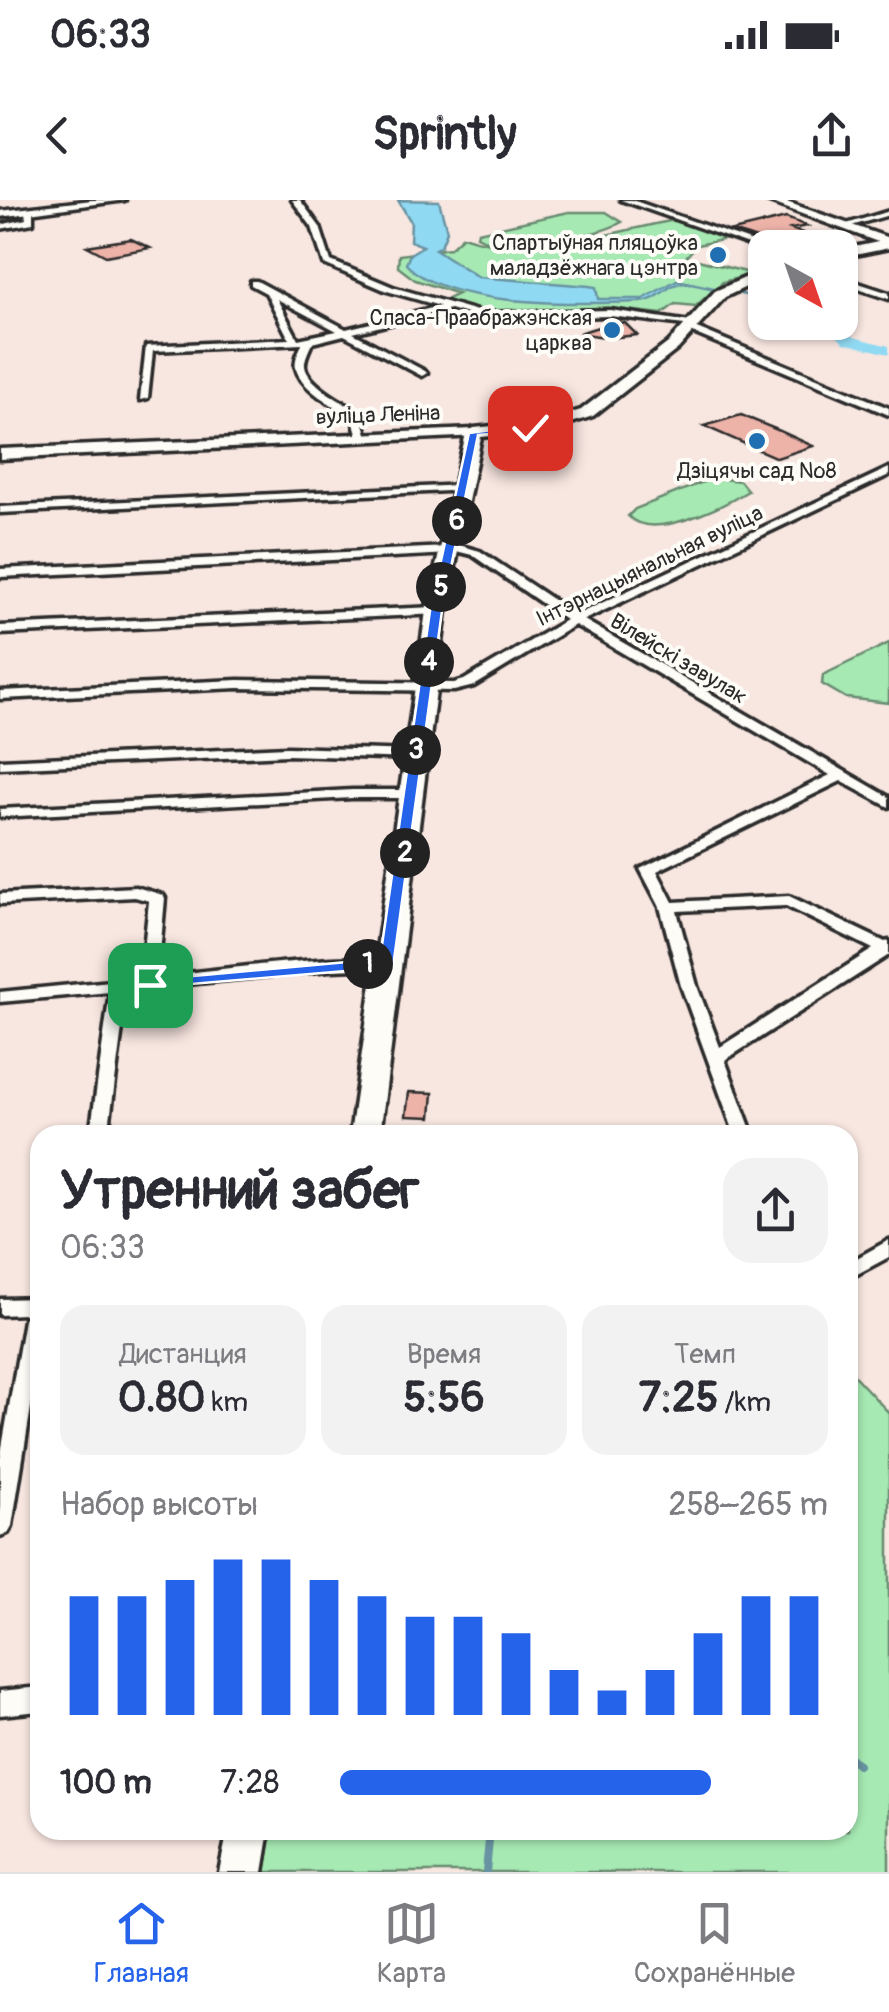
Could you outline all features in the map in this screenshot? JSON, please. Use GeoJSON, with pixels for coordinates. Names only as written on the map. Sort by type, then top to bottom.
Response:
{"type":"FeatureCollection","features":[{"type":"Feature","properties":{"kind":"main road"},"geometry":{"type":"LineString","coordinates":[[770,200],[889,243]]}},
{"type":"Feature","properties":{"kind":"main road"},"geometry":{"type":"LineString","coordinates":[[0,213],[114,201]]}},
{"type":"Feature","properties":{"kind":"main road"},"geometry":{"type":"LineString","coordinates":[[0,213],[114,201]]}},
{"type":"Feature","properties":{"kind":"main road"},"geometry":{"type":"LineString","coordinates":[[858,250],[889,243]]}},
{"type":"Feature","properties":{"kind":"main road","name":"вуліца Леніна"},"geometry":{"type":"LineString","coordinates":[[0,454],[474,433],[550,425],[588,413],[673,346],[724,290],[748,280]]}},
{"type":"Feature","properties":{"kind":"main road"},"geometry":{"type":"LineString","coordinates":[[367,1125],[436,611],[474,433]]}},
{"type":"Feature","properties":{"kind":"main road"},"geometry":{"type":"LineString","coordinates":[[241,1872],[246,1840]]}},
{"type":"Feature","properties":{"kind":"street"},"geometry":{"type":"LineString","coordinates":[[296,200],[316,226],[327,262],[390,289],[484,316],[610,313],[691,326],[889,412]]}},
{"type":"Feature","properties":{"kind":"street"},"geometry":{"type":"LineString","coordinates":[[625,200],[748,242]]}},
{"type":"Feature","properties":{"kind":"street"},"geometry":{"type":"LineString","coordinates":[[0,227],[30,222],[29,212]]}},
{"type":"Feature","properties":{"kind":"street"},"geometry":{"type":"LineString","coordinates":[[844,226],[889,213]]}},
{"type":"Feature","properties":{"kind":"street"},"geometry":{"type":"LineString","coordinates":[[254,283],[422,373]]}},
{"type":"Feature","properties":{"kind":"street"},"geometry":{"type":"LineString","coordinates":[[858,286],[889,296]]}},
{"type":"Feature","properties":{"kind":"street"},"geometry":{"type":"LineString","coordinates":[[270,294],[295,342]]}},
{"type":"Feature","properties":{"kind":"street"},"geometry":{"type":"LineString","coordinates":[[142,398],[149,348],[308,341],[447,307]]}},
{"type":"Feature","properties":{"kind":"street"},"geometry":{"type":"LineString","coordinates":[[308,341],[300,366],[302,373],[326,397],[357,415],[362,437]]}},
{"type":"Feature","properties":{"kind":"street","name":"Інтэрнацыянальная вуліца"},"geometry":{"type":"LineString","coordinates":[[0,695],[238,684],[426,688],[469,684],[574,620],[889,472]]}},
{"type":"Feature","properties":{"kind":"street"},"geometry":{"type":"LineString","coordinates":[[0,510],[464,488]]}},
{"type":"Feature","properties":{"kind":"street"},"geometry":{"type":"LineString","coordinates":[[0,573],[452,548]]}},
{"type":"Feature","properties":{"kind":"street","name":"Вілейскі завулак"},"geometry":{"type":"LineString","coordinates":[[452,548],[476,553],[574,620],[889,803]]}},
{"type":"Feature","properties":{"kind":"street"},"geometry":{"type":"LineString","coordinates":[[0,630],[436,611]]}},
{"type":"Feature","properties":{"kind":"street"},"geometry":{"type":"LineString","coordinates":[[0,764],[304,750],[416,755]]}},
{"type":"Feature","properties":{"kind":"street"},"geometry":{"type":"LineString","coordinates":[[741,1125],[689,986],[668,907],[648,873],[651,866],[839,776]]}},
{"type":"Feature","properties":{"kind":"street"},"geometry":{"type":"LineString","coordinates":[[0,814],[414,794]]}},
{"type":"Feature","properties":{"kind":"street"},"geometry":{"type":"LineString","coordinates":[[0,898],[136,892],[157,898],[150,985]]}},
{"type":"Feature","properties":{"kind":"street"},"geometry":{"type":"LineString","coordinates":[[668,907],[789,901],[888,948]]}},
{"type":"Feature","properties":{"kind":"street"},"geometry":{"type":"LineString","coordinates":[[717,1057],[888,948]]}},
{"type":"Feature","properties":{"kind":"street"},"geometry":{"type":"LineString","coordinates":[[0,997],[330,965],[388,963]]}},
{"type":"Feature","properties":{"kind":"street"},"geometry":{"type":"LineString","coordinates":[[100,1125],[119,988]]}},
{"type":"Feature","properties":{"kind":"street"},"geometry":{"type":"LineString","coordinates":[[858,1266],[889,1247]]}},
{"type":"Feature","properties":{"kind":"street"},"geometry":{"type":"LineString","coordinates":[[0,1308],[30,1306]]}},
{"type":"Feature","properties":{"kind":"street"},"geometry":{"type":"LineString","coordinates":[[0,1526],[30,1357]]}},
{"type":"Feature","properties":{"kind":"street"},"geometry":{"type":"LineString","coordinates":[[0,1703],[30,1700]]}},
{"type":"Feature","properties":{"kind":"green space"},"geometry":{"type":"Polygon","coordinates":[[[569,212],[606,212],[622,222],[550,241],[507,243],[477,236],[478,232],[569,212]]]}},
{"type":"Feature","properties":{"kind":"green space"},"geometry":{"type":"Polygon","coordinates":[[[681,219],[733,238],[697,245],[686,257],[748,276],[723,282],[696,306],[675,304],[662,314],[606,308],[489,312],[443,301],[458,294],[415,280],[398,267],[399,255],[450,248],[463,236],[517,246],[599,237],[681,219]]]}},
{"type":"Feature","properties":{"kind":"green space"},"geometry":{"type":"Polygon","coordinates":[[[713,478],[740,481],[748,491],[705,513],[670,524],[639,523],[628,516],[635,509],[713,478]]]}},
{"type":"Feature","properties":{"kind":"green space"},"geometry":{"type":"Polygon","coordinates":[[[889,643],[889,703],[846,698],[822,684],[823,675],[889,643]]]}},
{"type":"Feature","properties":{"kind":"green space"},"geometry":{"type":"Polygon","coordinates":[[[858,1380],[889,1413],[889,1872],[265,1872],[270,1840],[858,1840],[858,1380]]]}},
{"type":"Feature","properties":{"kind":"water"},"geometry":{"type":"Polygon","coordinates":[[[398,200],[439,201],[447,231],[441,246],[435,249],[478,277],[596,287],[598,299],[643,299],[677,280],[748,296],[679,283],[641,302],[552,303],[484,296],[426,279],[406,264],[410,254],[423,246],[410,241],[411,222],[398,200]]]}},
{"type":"Feature","properties":{"kind":"building"},"geometry":{"type":"Polygon","coordinates":[[[786,218],[807,226],[791,229],[794,230],[748,230],[748,236],[733,231],[786,218]]]}},
{"type":"Feature","properties":{"kind":"building"},"geometry":{"type":"Polygon","coordinates":[[[131,239],[150,248],[106,256],[87,246],[131,239]]]}},
{"type":"Feature","properties":{"kind":"building","name":"Спаса-Праабражэнская царква"},"geometry":{"type":"Polygon","coordinates":[[[614,322],[625,323],[637,335],[610,338],[579,333],[614,322]]]}},
{"type":"Feature","properties":{"kind":"building"},"geometry":{"type":"Polygon","coordinates":[[[741,415],[813,446],[777,458],[704,426],[741,415]]]}},
{"type":"Feature","properties":{"kind":"building"},"geometry":{"type":"Polygon","coordinates":[[[409,1092],[433,1093],[431,1117],[406,1116],[409,1092]]]}},
{"type":"Feature","properties":{"kind":"waterway"},"geometry":{"type":"LineString","coordinates":[[849,340],[889,350]]}},
{"type":"Feature","properties":{"kind":"waterway"},"geometry":{"type":"LineString","coordinates":[[486,1872],[489,1840]]}},
{"type":"Feature","properties":{"kind":"place","name":"Спартыўная пляцоўка маладзёжнага цэнтра"},"geometry":{"type":"Point","coordinates":[718,255]}},
{"type":"Feature","properties":{"kind":"place","name":"Спаса-Праабражэнская царква"},"geometry":{"type":"Point","coordinates":[612,330]}},
{"type":"Feature","properties":{"kind":"place","name":"Дзіцячы сад №8"},"geometry":{"type":"Point","coordinates":[757,441]}},
{"type":"Feature","properties":{"kind":"route"},"geometry":{"type":"LineString","coordinates":[[150,985],[330,965],[388,963],[436,611],[474,433],[530,428]]}}]}
